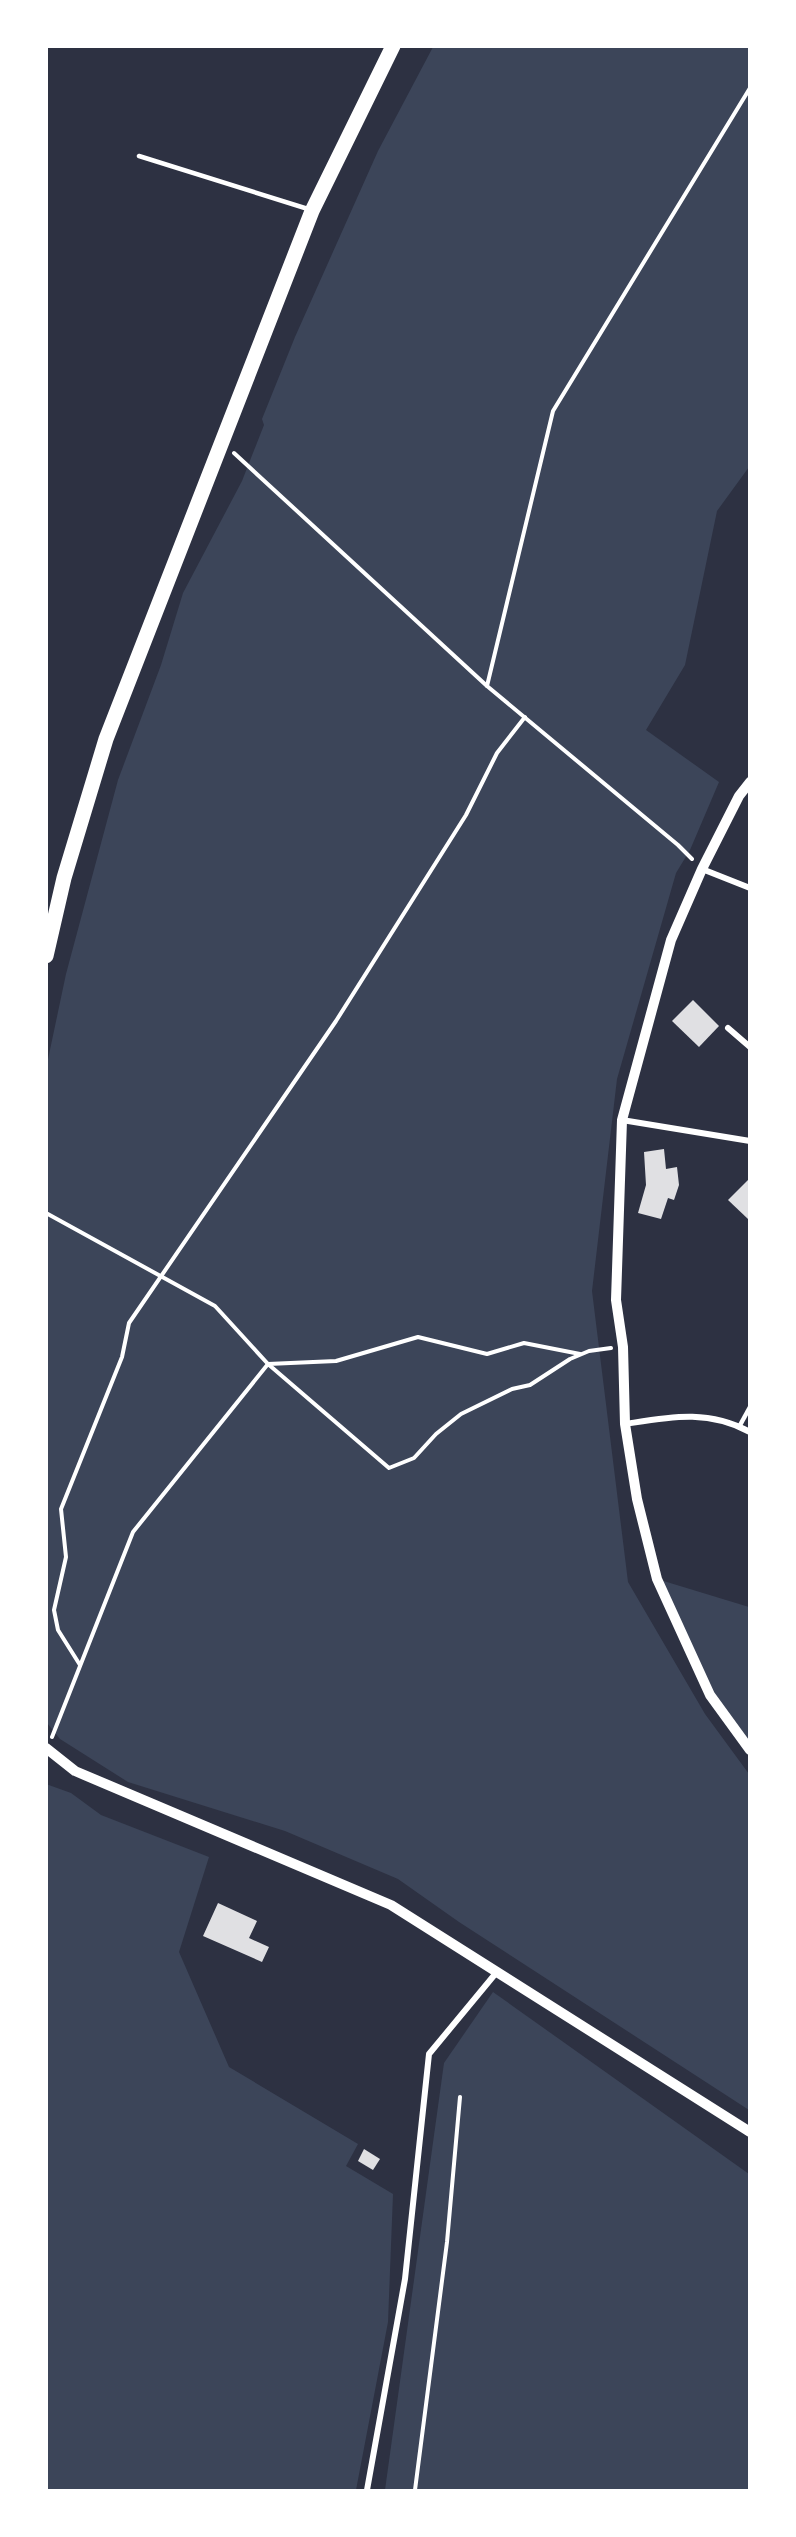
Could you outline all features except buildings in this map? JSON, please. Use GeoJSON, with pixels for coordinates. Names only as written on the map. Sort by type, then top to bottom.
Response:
{"type":"FeatureCollection","features":[{"type":"Feature","properties":{"kind":"main road"},"geometry":{"type":"LineString","coordinates":[[46,956],[64,879],[106,739],[312,210],[393,46]]}},
{"type":"Feature","properties":{"kind":"street"},"geometry":{"type":"LineString","coordinates":[[750,782],[739,796],[702,870],[671,940],[622,1120],[616,1300],[623,1347],[625,1424],[637,1499],[657,1579],[710,1695],[750,1750]]}},
{"type":"Feature","properties":{"kind":"street"},"geometry":{"type":"LineString","coordinates":[[702,870],[750,888]]}},
{"type":"Feature","properties":{"kind":"street"},"geometry":{"type":"LineString","coordinates":[[728,1028],[750,1047]]}},
{"type":"Feature","properties":{"kind":"street"},"geometry":{"type":"LineString","coordinates":[[622,1120],[750,1141]]}},
{"type":"Feature","properties":{"kind":"street"},"geometry":{"type":"LineString","coordinates":[[625,1424],[690,1415],[739,1427],[750,1432]]}},
{"type":"Feature","properties":{"kind":"street"},"geometry":{"type":"LineString","coordinates":[[47,1748],[75,1771],[392,1905],[750,2132]]}},
{"type":"Feature","properties":{"kind":"street"},"geometry":{"type":"LineString","coordinates":[[367,2490],[405,2279],[429,2054],[496,1973]]}},
{"type":"Feature","properties":{"kind":"lane"},"geometry":{"type":"LineString","coordinates":[[139,156],[312,210]]}},
{"type":"Feature","properties":{"kind":"lane"},"geometry":{"type":"LineString","coordinates":[[739,1427],[750,1407]]}},
{"type":"Feature","properties":{"kind":"path"},"geometry":{"type":"LineString","coordinates":[[487,686],[553,411],[750,88]]}},
{"type":"Feature","properties":{"kind":"path"},"geometry":{"type":"LineString","coordinates":[[233,452],[487,686],[678,845]]}},
{"type":"Feature","properties":{"kind":"path"},"geometry":{"type":"LineString","coordinates":[[80,1665],[58,1630],[54,1610],[66,1557],[61,1509],[122,1357],[129,1323],[336,1021],[466,815],[496,753],[525,717]]}},
{"type":"Feature","properties":{"kind":"path"},"geometry":{"type":"LineString","coordinates":[[46,1213],[215,1306],[268,1364],[389,1468],[414,1458],[436,1434],[461,1414],[512,1389],[530,1385],[582,1354]]}},
{"type":"Feature","properties":{"kind":"path"},"geometry":{"type":"LineString","coordinates":[[47,1748],[133,1532],[268,1364],[336,1361],[418,1337],[487,1354],[524,1343],[582,1354],[623,1347]]}},
{"type":"Feature","properties":{"kind":"path"},"geometry":{"type":"LineString","coordinates":[[415,2490],[447,2242],[460,2097]]}},
{"type":"Feature","properties":{"kind":"shaded area"},"geometry":{"type":"Polygon","coordinates":[[[433,47],[749,47],[749,467],[717,511],[685,665],[646,730],[719,782],[690,850],[676,873],[617,1079],[592,1291],[628,1582],[705,1714],[749,1774],[749,2110],[459,1922],[398,1879],[285,1831],[128,1782],[60,1739],[47,1723],[47,1064],[66,974],[118,780],[161,665],[183,593],[242,481],[264,425],[262,419],[295,337],[378,151],[433,47]]]}},
{"type":"Feature","properties":{"kind":"shaded area"},"geometry":{"type":"Polygon","coordinates":[[[657,1579],[749,1607],[749,1750],[710,1695],[657,1579]]]}},
{"type":"Feature","properties":{"kind":"shaded area"},"geometry":{"type":"Polygon","coordinates":[[[46,1784],[71,1793],[101,1815],[209,1857],[179,1952],[229,2067],[358,2144],[346,2166],[393,2194],[388,2322],[356,2490],[47,2490],[46,1784]]]}},
{"type":"Feature","properties":{"kind":"shaded area"},"geometry":{"type":"Polygon","coordinates":[[[493,1992],[749,2174],[749,2490],[385,2490],[444,2063],[493,1992]]]}}]}
